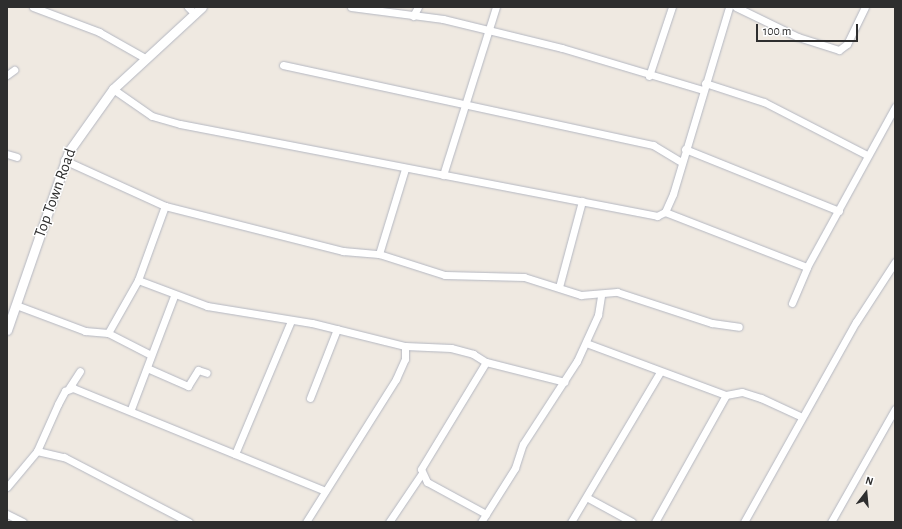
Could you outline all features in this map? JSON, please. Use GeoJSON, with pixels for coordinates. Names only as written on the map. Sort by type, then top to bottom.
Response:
{"type":"FeatureCollection","features":[{"type":"Feature","properties":{"kind":"street"},"geometry":{"type":"LineString","coordinates":[[32,7],[100,32],[145,58]]}},
{"type":"Feature","properties":{"kind":"street"},"geometry":{"type":"LineString","coordinates":[[188,7],[195,14]]}},
{"type":"Feature","properties":{"kind":"street","name":"Top Town Road"},"geometry":{"type":"LineString","coordinates":[[7,330],[64,160],[96,109],[113,89],[202,7]]}},
{"type":"Feature","properties":{"kind":"street"},"geometry":{"type":"LineString","coordinates":[[351,7],[443,19],[562,48],[649,76],[704,86],[764,102],[867,155]]}},
{"type":"Feature","properties":{"kind":"street"},"geometry":{"type":"LineString","coordinates":[[413,16],[418,7]]}},
{"type":"Feature","properties":{"kind":"street"},"geometry":{"type":"LineString","coordinates":[[443,175],[464,104],[496,7]]}},
{"type":"Feature","properties":{"kind":"street"},"geometry":{"type":"LineString","coordinates":[[649,76],[672,7]]}},
{"type":"Feature","properties":{"kind":"street"},"geometry":{"type":"LineString","coordinates":[[665,212],[729,7]]}},
{"type":"Feature","properties":{"kind":"street"},"geometry":{"type":"LineString","coordinates":[[736,7],[798,37],[840,50],[847,44],[865,7]]}},
{"type":"Feature","properties":{"kind":"street"},"geometry":{"type":"LineString","coordinates":[[283,64],[652,146],[680,161]]}},
{"type":"Feature","properties":{"kind":"street"},"geometry":{"type":"LineString","coordinates":[[7,75],[14,70]]}},
{"type":"Feature","properties":{"kind":"street"},"geometry":{"type":"LineString","coordinates":[[113,89],[164,121],[406,169],[582,201],[649,216],[665,212],[807,267]]}},
{"type":"Feature","properties":{"kind":"street"},"geometry":{"type":"LineString","coordinates":[[792,303],[807,267],[839,211],[867,155],[895,107]]}},
{"type":"Feature","properties":{"kind":"street"},"geometry":{"type":"LineString","coordinates":[[685,149],[839,211]]}},
{"type":"Feature","properties":{"kind":"street"},"geometry":{"type":"LineString","coordinates":[[7,154],[17,157]]}},
{"type":"Feature","properties":{"kind":"street"},"geometry":{"type":"LineString","coordinates":[[64,160],[165,206],[343,252],[378,254],[445,275],[513,276],[558,287],[581,295],[601,296],[617,292],[635,296],[712,323],[739,327]]}},
{"type":"Feature","properties":{"kind":"street"},"geometry":{"type":"LineString","coordinates":[[378,254],[406,169]]}},
{"type":"Feature","properties":{"kind":"street"},"geometry":{"type":"LineString","coordinates":[[558,287],[582,201]]}},
{"type":"Feature","properties":{"kind":"street"},"geometry":{"type":"LineString","coordinates":[[108,333],[138,280],[165,206]]}},
{"type":"Feature","properties":{"kind":"street"},"geometry":{"type":"LineString","coordinates":[[744,522],[869,298],[895,262]]}},
{"type":"Feature","properties":{"kind":"street"},"geometry":{"type":"LineString","coordinates":[[138,280],[174,296],[235,312],[337,329],[405,346],[451,348],[486,362],[564,382]]}},
{"type":"Feature","properties":{"kind":"street"},"geometry":{"type":"LineString","coordinates":[[131,409],[174,296]]}},
{"type":"Feature","properties":{"kind":"street"},"geometry":{"type":"LineString","coordinates":[[481,522],[515,468],[523,444],[564,382],[586,343],[598,315],[601,296]]}},
{"type":"Feature","properties":{"kind":"street"},"geometry":{"type":"LineString","coordinates":[[16,305],[85,331],[108,333],[151,355]]}},
{"type":"Feature","properties":{"kind":"street"},"geometry":{"type":"LineString","coordinates":[[235,454],[291,321]]}},
{"type":"Feature","properties":{"kind":"street"},"geometry":{"type":"LineString","coordinates":[[310,398],[337,329]]}},
{"type":"Feature","properties":{"kind":"street"},"geometry":{"type":"LineString","coordinates":[[586,343],[660,372],[726,395],[742,392],[752,395],[802,417]]}},
{"type":"Feature","properties":{"kind":"street"},"geometry":{"type":"LineString","coordinates":[[306,522],[396,379],[405,346]]}},
{"type":"Feature","properties":{"kind":"street"},"geometry":{"type":"LineString","coordinates":[[486,362],[422,465],[422,473],[427,482],[486,514]]}},
{"type":"Feature","properties":{"kind":"street"},"geometry":{"type":"LineString","coordinates":[[147,368],[188,386],[198,370],[207,373]]}},
{"type":"Feature","properties":{"kind":"street"},"geometry":{"type":"LineString","coordinates":[[7,487],[10,480],[37,451],[58,404],[80,371]]}},
{"type":"Feature","properties":{"kind":"street"},"geometry":{"type":"LineString","coordinates":[[571,522],[588,498],[660,372]]}},
{"type":"Feature","properties":{"kind":"street"},"geometry":{"type":"LineString","coordinates":[[69,388],[131,409],[325,491]]}},
{"type":"Feature","properties":{"kind":"street"},"geometry":{"type":"LineString","coordinates":[[655,522],[726,395]]}},
{"type":"Feature","properties":{"kind":"street"},"geometry":{"type":"LineString","coordinates":[[831,522],[895,410]]}},
{"type":"Feature","properties":{"kind":"street"},"geometry":{"type":"LineString","coordinates":[[37,451],[64,456],[189,522]]}},
{"type":"Feature","properties":{"kind":"street"},"geometry":{"type":"LineString","coordinates":[[389,522],[422,473]]}},
{"type":"Feature","properties":{"kind":"street"},"geometry":{"type":"LineString","coordinates":[[588,498],[632,522]]}},
{"type":"Feature","properties":{"kind":"street"},"geometry":{"type":"LineString","coordinates":[[7,514],[22,522]]}}]}
